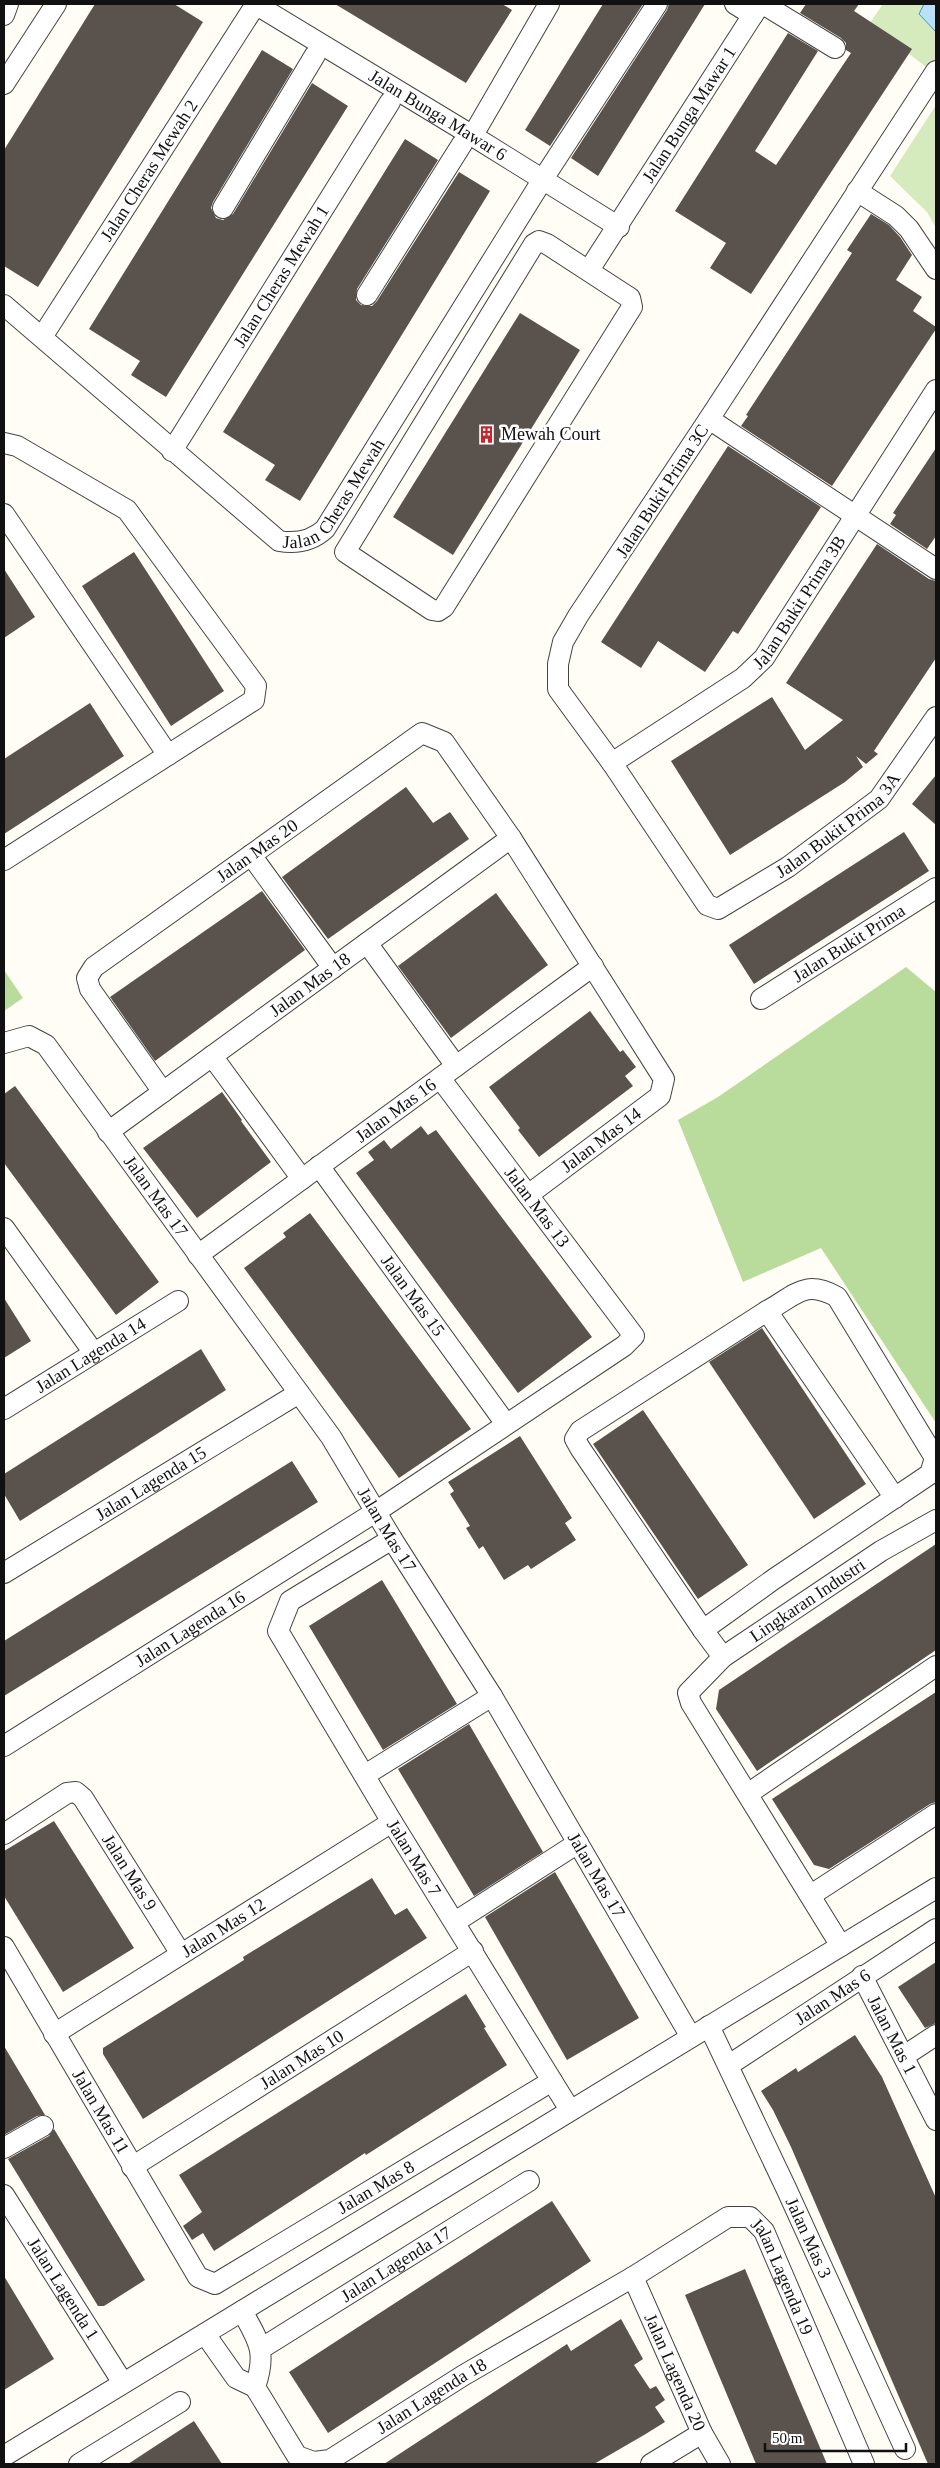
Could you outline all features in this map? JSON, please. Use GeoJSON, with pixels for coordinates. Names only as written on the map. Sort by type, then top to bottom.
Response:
{"type":"FeatureCollection","features":[{"type":"Feature","properties":{"kind":"street"},"geometry":{"type":"LineString","coordinates":[[4,15],[8,4]]}},
{"type":"Feature","properties":{"kind":"street"},"geometry":{"type":"LineString","coordinates":[[4,84],[56,4]]}},
{"type":"Feature","properties":{"kind":"street","name":"Jalan Bunga Mawar 6"},"geometry":{"type":"LineString","coordinates":[[256,4],[467,140],[542,180],[618,227]]}},
{"type":"Feature","properties":{"kind":"street","name":"Jalan Cheras Mewah 2"},"geometry":{"type":"LineString","coordinates":[[42,337],[256,4]]}},
{"type":"Feature","properties":{"kind":"street"},"geometry":{"type":"LineString","coordinates":[[366,295],[467,140],[549,4]]}},
{"type":"Feature","properties":{"kind":"street"},"geometry":{"type":"LineString","coordinates":[[542,180],[657,4]]}},
{"type":"Feature","properties":{"kind":"street"},"geometry":{"type":"LineString","coordinates":[[735,4],[759,8],[834,48]]}},
{"type":"Feature","properties":{"kind":"street","name":"Jalan Bunga Mawar 1"},"geometry":{"type":"LineString","coordinates":[[589,270],[759,8]]}},
{"type":"Feature","properties":{"kind":"street"},"geometry":{"type":"LineString","coordinates":[[223,208],[315,55]]}},
{"type":"Feature","properties":{"kind":"street","name":"Jalan Bukit Prima 3C"},"geometry":{"type":"LineString","coordinates":[[718,909],[706,905],[612,763],[558,689],[558,664],[563,642],[578,616],[936,71]]}},
{"type":"Feature","properties":{"kind":"street","name":"Jalan Cheras Mewah 1"},"geometry":{"type":"LineString","coordinates":[[172,451],[390,102]]}},
{"type":"Feature","properties":{"kind":"street","name":"Jalan Cheras Mewah"},"geometry":{"type":"LineString","coordinates":[[4,305],[279,541],[301,542],[317,537],[331,520],[542,180]]}},
{"type":"Feature","properties":{"kind":"street"},"geometry":{"type":"LineString","coordinates":[[857,191],[896,216],[909,229],[936,269]]}},
{"type":"Feature","properties":{"kind":"street"},"geometry":{"type":"LineString","coordinates":[[539,241],[547,244],[589,270],[630,298],[632,307],[444,607],[438,611],[432,610],[349,556],[345,552],[348,544],[534,244],[539,241]]}},
{"type":"Feature","properties":{"kind":"street","name":"Jalan Bukit Prima 3B"},"geometry":{"type":"LineString","coordinates":[[612,763],[754,669],[764,658],[936,390]]}},
{"type":"Feature","properties":{"kind":"street"},"geometry":{"type":"LineString","coordinates":[[709,419],[936,569]]}},
{"type":"Feature","properties":{"kind":"street"},"geometry":{"type":"LineString","coordinates":[[4,443],[17,446],[127,510],[256,686],[254,700],[4,860]]}},
{"type":"Feature","properties":{"kind":"street"},"geometry":{"type":"LineString","coordinates":[[6,523],[168,755]]}},
{"type":"Feature","properties":{"kind":"street","name":"Jalan Bukit Prima 3A"},"geometry":{"type":"LineString","coordinates":[[718,909],[788,867],[879,799],[936,717]]}},
{"type":"Feature","properties":{"kind":"street","name":"Jalan Mas 20"},"geometry":{"type":"LineString","coordinates":[[164,1092],[90,989],[87,978],[94,967],[422,733],[444,742],[511,838]]}},
{"type":"Feature","properties":{"kind":"street"},"geometry":{"type":"LineString","coordinates":[[511,838],[593,966]]}},
{"type":"Feature","properties":{"kind":"street","name":"Jalan Mas 18"},"geometry":{"type":"LineString","coordinates":[[108,1132],[511,838]]}},
{"type":"Feature","properties":{"kind":"street"},"geometry":{"type":"LineString","coordinates":[[251,855],[332,968]]}},
{"type":"Feature","properties":{"kind":"street","name":"Jalan Bukit Prima"},"geometry":{"type":"LineString","coordinates":[[762,999],[936,888]]}},
{"type":"Feature","properties":{"kind":"street"},"geometry":{"type":"LineString","coordinates":[[367,943],[456,1066]]}},
{"type":"Feature","properties":{"kind":"street","name":"Jalan Mas 16"},"geometry":{"type":"LineString","coordinates":[[198,1254],[593,966]]}},
{"type":"Feature","properties":{"kind":"street","name":"Jalan Mas 14"},"geometry":{"type":"LineString","coordinates":[[528,1195],[660,1096],[664,1079],[593,966]]}},
{"type":"Feature","properties":{"kind":"street","name":"Jalan Mas 17"},"geometry":{"type":"LineString","coordinates":[[4,1042],[30,1036],[46,1045],[332,1437],[392,1539],[492,1696],[692,2037]]}},
{"type":"Feature","properties":{"kind":"street"},"geometry":{"type":"LineString","coordinates":[[212,1056],[302,1179]]}},
{"type":"Feature","properties":{"kind":"street","name":"Jalan Mas 13"},"geometry":{"type":"LineString","coordinates":[[440,1078],[634,1336]]}},
{"type":"Feature","properties":{"kind":"street","name":"Jalan Mas 15"},"geometry":{"type":"LineString","coordinates":[[319,1166],[506,1424]]}},
{"type":"Feature","properties":{"kind":"street"},"geometry":{"type":"LineString","coordinates":[[4,1228],[94,1352]]}},
{"type":"Feature","properties":{"kind":"street"},"geometry":{"type":"LineString","coordinates":[[703,1630],[774,1579],[930,1474],[935,1458],[837,1297],[821,1288],[805,1289],[767,1311],[580,1431],[575,1439],[703,1630],[723,1657]]}},
{"type":"Feature","properties":{"kind":"street","name":"Jalan Lagenda 14"},"geometry":{"type":"LineString","coordinates":[[4,1409],[178,1301]]}},
{"type":"Feature","properties":{"kind":"street"},"geometry":{"type":"LineString","coordinates":[[767,1311],[895,1498]]}},
{"type":"Feature","properties":{"kind":"street","name":"Jalan Lagenda 16"},"geometry":{"type":"LineString","coordinates":[[4,1746],[377,1511],[624,1346],[634,1336]]}},
{"type":"Feature","properties":{"kind":"street","name":"Jalan Lagenda 15"},"geometry":{"type":"LineString","coordinates":[[4,1573],[299,1393]]}},
{"type":"Feature","properties":{"kind":"street","name":"Lingkaran Industri"},"geometry":{"type":"LineString","coordinates":[[748,1793],[688,1693],[723,1657],[881,1550],[936,1520]]}},
{"type":"Feature","properties":{"kind":"street","name":"Jalan Mas 7"},"geometry":{"type":"LineString","coordinates":[[392,1539],[290,1601],[278,1631],[392,1822],[570,2110]]}},
{"type":"Feature","properties":{"kind":"street"},"geometry":{"type":"LineString","coordinates":[[841,1946],[748,1793],[936,1666]]}},
{"type":"Feature","properties":{"kind":"street"},"geometry":{"type":"LineString","coordinates":[[365,1775],[492,1696]]}},
{"type":"Feature","properties":{"kind":"street","name":"Jalan Mas 9"},"geometry":{"type":"LineString","coordinates":[[4,1834],[67,1794],[76,1792],[83,1798],[181,1954]]}},
{"type":"Feature","properties":{"kind":"street"},"geometry":{"type":"LineString","coordinates":[[811,1895],[936,1814]]}},
{"type":"Feature","properties":{"kind":"street","name":"Jalan Mas 12"},"geometry":{"type":"LineString","coordinates":[[54,2034],[392,1822]]}},
{"type":"Feature","properties":{"kind":"street"},"geometry":{"type":"LineString","coordinates":[[455,1922],[578,1844]]}},
{"type":"Feature","properties":{"kind":"street"},"geometry":{"type":"LineString","coordinates":[[4,2456],[936,1888]]}},
{"type":"Feature","properties":{"kind":"street","name":"Jalan Mas 6"},"geometry":{"type":"LineString","coordinates":[[729,2065],[862,1976],[936,1930]]}},
{"type":"Feature","properties":{"kind":"street","name":"Jalan Mas 11"},"geometry":{"type":"LineString","coordinates":[[4,1947],[198,2278]]}},
{"type":"Feature","properties":{"kind":"street","name":"Jalan Mas 10"},"geometry":{"type":"LineString","coordinates":[[132,2167],[473,1951]]}},
{"type":"Feature","properties":{"kind":"street","name":"Jalan Mas 1"},"geometry":{"type":"LineString","coordinates":[[862,1976],[936,2120]]}},
{"type":"Feature","properties":{"kind":"street","name":"Jalan Mas 3"},"geometry":{"type":"LineString","coordinates":[[708,2026],[729,2065],[905,2449]]}},
{"type":"Feature","properties":{"kind":"street"},"geometry":{"type":"LineString","coordinates":[[904,2056],[936,2034]]}},
{"type":"Feature","properties":{"kind":"street","name":"Jalan Mas 8"},"geometry":{"type":"LineString","coordinates":[[198,2278],[215,2284],[231,2276],[552,2081]]}},
{"type":"Feature","properties":{"kind":"street"},"geometry":{"type":"LineString","coordinates":[[4,2148],[42,2126]]}},
{"type":"Feature","properties":{"kind":"street","name":"Jalan Lagenda 17"},"geometry":{"type":"LineString","coordinates":[[262,2348],[529,2181]]}},
{"type":"Feature","properties":{"kind":"street","name":"Jalan Lagenda 1"},"geometry":{"type":"LineString","coordinates":[[4,2195],[124,2383]]}},
{"type":"Feature","properties":{"kind":"street","name":"Jalan Lagenda 19"},"geometry":{"type":"LineString","coordinates":[[633,2277],[728,2217],[750,2217],[764,2231],[864,2464]]}},
{"type":"Feature","properties":{"kind":"street","name":"Jalan Lagenda 18"},"geometry":{"type":"LineString","coordinates":[[255,2387],[297,2456],[314,2462],[330,2460],[464,2375],[633,2277]]}},
{"type":"Feature","properties":{"kind":"street","name":"Jalan Lagenda 20"},"geometry":{"type":"LineString","coordinates":[[633,2277],[702,2433],[720,2464]]}},
{"type":"Feature","properties":{"kind":"street"},"geometry":{"type":"LineString","coordinates":[[204,2334],[236,2378],[255,2387],[262,2369],[262,2348],[242,2310]]}},
{"type":"Feature","properties":{"kind":"street"},"geometry":{"type":"LineString","coordinates":[[79,2464],[180,2402]]}},
{"type":"Feature","properties":{"kind":"street"},"geometry":{"type":"LineString","coordinates":[[651,2464],[702,2433]]}},
{"type":"Feature","properties":{"kind":"green space"},"geometry":{"type":"Polygon","coordinates":[[[883,4],[936,4],[936,75],[870,23],[883,4]]]}},
{"type":"Feature","properties":{"kind":"green space"},"geometry":{"type":"Polygon","coordinates":[[[936,105],[936,228],[927,212],[890,176],[936,105]]]}},
{"type":"Feature","properties":{"kind":"green space"},"geometry":{"type":"Polygon","coordinates":[[[906,967],[936,992],[936,1423],[821,1248],[743,1282],[678,1120],[718,1097],[906,967]]]}},
{"type":"Feature","properties":{"kind":"green space"},"geometry":{"type":"Polygon","coordinates":[[[4,970],[23,998],[4,1011],[4,970]]]}},
{"type":"Feature","properties":{"kind":"water"},"geometry":{"type":"Polygon","coordinates":[[[924,4],[936,4],[936,32],[919,14],[924,4]]]}},
{"type":"Feature","properties":{"kind":"building"},"geometry":{"type":"Polygon","coordinates":[[[95,4],[174,4],[203,22],[38,287],[4,266],[4,150],[95,4]]]}},
{"type":"Feature","properties":{"kind":"building"},"geometry":{"type":"Polygon","coordinates":[[[335,4],[502,4],[512,10],[466,83],[335,4]]]}},
{"type":"Feature","properties":{"kind":"building"},"geometry":{"type":"Polygon","coordinates":[[[603,4],[643,4],[550,146],[525,130],[603,4]]]}},
{"type":"Feature","properties":{"kind":"building"},"geometry":{"type":"Polygon","coordinates":[[[669,4],[705,4],[598,176],[571,158],[667,10],[669,4]]]}},
{"type":"Feature","properties":{"kind":"building"},"geometry":{"type":"Polygon","coordinates":[[[806,4],[859,4],[854,11],[912,49],[751,294],[710,268],[726,243],[675,211],[788,33],[818,51],[755,151],[776,165],[851,53],[846,50],[846,43],[841,38],[800,13],[806,4]]]}},
{"type":"Feature","properties":{"kind":"building"},"geometry":{"type":"Polygon","coordinates":[[[262,50],[293,69],[213,202],[211,208],[216,218],[223,220],[233,214],[312,83],[348,106],[166,397],[131,375],[140,361],[89,329],[262,50]]]}},
{"type":"Feature","properties":{"kind":"building"},"geometry":{"type":"Polygon","coordinates":[[[405,139],[438,160],[357,289],[356,300],[361,305],[372,306],[377,301],[459,172],[490,191],[300,501],[265,480],[275,465],[223,432],[405,139]]]}},
{"type":"Feature","properties":{"kind":"building"},"geometry":{"type":"Polygon","coordinates":[[[871,214],[889,225],[912,255],[896,280],[922,297],[913,311],[936,327],[936,329],[832,486],[741,426],[748,416],[746,415],[852,253],[847,250],[871,214]]]}},
{"type":"Feature","properties":{"kind":"building","name":"Mewah Court"},"geometry":{"type":"Polygon","coordinates":[[[520,313],[580,350],[453,555],[393,517],[520,313]]]}},
{"type":"Feature","properties":{"kind":"building"},"geometry":{"type":"Polygon","coordinates":[[[728,446],[821,507],[738,634],[733,631],[705,672],[658,641],[641,668],[601,642],[728,446]]]}},
{"type":"Feature","properties":{"kind":"building"},"geometry":{"type":"Polygon","coordinates":[[[936,448],[936,536],[927,549],[890,524],[896,515],[893,513],[936,448]]]}},
{"type":"Feature","properties":{"kind":"building"},"geometry":{"type":"Polygon","coordinates":[[[877,544],[929,579],[936,581],[936,658],[874,751],[878,754],[866,764],[856,756],[863,767],[845,782],[730,855],[671,761],[772,697],[805,750],[843,720],[786,683],[877,544]]]}},
{"type":"Feature","properties":{"kind":"building"},"geometry":{"type":"Polygon","coordinates":[[[134,552],[224,691],[171,726],[82,586],[134,552]]]}},
{"type":"Feature","properties":{"kind":"building"},"geometry":{"type":"Polygon","coordinates":[[[4,569],[35,617],[4,638],[4,569]]]}},
{"type":"Feature","properties":{"kind":"building"},"geometry":{"type":"Polygon","coordinates":[[[90,703],[124,756],[4,834],[4,759],[90,703]]]}},
{"type":"Feature","properties":{"kind":"building"},"geometry":{"type":"Polygon","coordinates":[[[936,775],[936,825],[912,804],[936,775]]]}},
{"type":"Feature","properties":{"kind":"building"},"geometry":{"type":"Polygon","coordinates":[[[406,787],[433,823],[450,812],[469,839],[328,939],[282,877],[406,787]]]}},
{"type":"Feature","properties":{"kind":"building"},"geometry":{"type":"Polygon","coordinates":[[[904,832],[929,871],[754,984],[729,945],[904,832]]]}},
{"type":"Feature","properties":{"kind":"building"},"geometry":{"type":"Polygon","coordinates":[[[262,891],[305,950],[155,1061],[110,997],[262,891]]]}},
{"type":"Feature","properties":{"kind":"building"},"geometry":{"type":"Polygon","coordinates":[[[496,893],[548,965],[451,1038],[398,966],[496,893]]]}},
{"type":"Feature","properties":{"kind":"building"},"geometry":{"type":"Polygon","coordinates":[[[590,1011],[620,1052],[623,1050],[636,1067],[625,1076],[633,1086],[539,1157],[489,1087],[590,1011]]]}},
{"type":"Feature","properties":{"kind":"building"},"geometry":{"type":"Polygon","coordinates":[[[15,1086],[159,1282],[116,1315],[4,1163],[4,1094],[15,1086]]]}},
{"type":"Feature","properties":{"kind":"building"},"geometry":{"type":"Polygon","coordinates":[[[222,1092],[271,1162],[197,1218],[143,1148],[222,1092]]]}},
{"type":"Feature","properties":{"kind":"building"},"geometry":{"type":"Polygon","coordinates":[[[421,1126],[428,1135],[436,1130],[592,1337],[518,1393],[356,1173],[374,1160],[368,1152],[384,1140],[391,1149],[421,1126]]]}},
{"type":"Feature","properties":{"kind":"building"},"geometry":{"type":"Polygon","coordinates":[[[310,1213],[471,1429],[399,1478],[244,1268],[286,1237],[283,1233],[310,1213]]]}},
{"type":"Feature","properties":{"kind":"building"},"geometry":{"type":"Polygon","coordinates":[[[4,1298],[31,1341],[4,1358],[4,1298]]]}},
{"type":"Feature","properties":{"kind":"building"},"geometry":{"type":"Polygon","coordinates":[[[762,1328],[866,1484],[814,1519],[709,1362],[762,1328]]]}},
{"type":"Feature","properties":{"kind":"building"},"geometry":{"type":"Polygon","coordinates":[[[201,1349],[226,1390],[20,1521],[4,1494],[4,1474],[201,1349]]]}},
{"type":"Feature","properties":{"kind":"building"},"geometry":{"type":"Polygon","coordinates":[[[643,1410],[748,1565],[698,1599],[593,1444],[643,1410]]]}},
{"type":"Feature","properties":{"kind":"building"},"geometry":{"type":"Polygon","coordinates":[[[520,1436],[572,1518],[565,1523],[576,1540],[531,1569],[528,1565],[504,1580],[483,1546],[479,1549],[466,1528],[470,1526],[450,1494],[454,1491],[448,1482],[520,1436]]]}},
{"type":"Feature","properties":{"kind":"building"},"geometry":{"type":"Polygon","coordinates":[[[292,1461],[318,1502],[4,1696],[4,1641],[292,1461]]]}},
{"type":"Feature","properties":{"kind":"building"},"geometry":{"type":"Polygon","coordinates":[[[936,1544],[936,1650],[757,1771],[716,1709],[719,1690],[936,1544]]]}},
{"type":"Feature","properties":{"kind":"building"},"geometry":{"type":"Polygon","coordinates":[[[382,1580],[457,1704],[383,1750],[309,1626],[382,1580]]]}},
{"type":"Feature","properties":{"kind":"building"},"geometry":{"type":"Polygon","coordinates":[[[936,1692],[936,1802],[829,1869],[814,1865],[772,1799],[936,1692]]]}},
{"type":"Feature","properties":{"kind":"building"},"geometry":{"type":"Polygon","coordinates":[[[469,1724],[543,1852],[474,1896],[398,1769],[469,1724]]]}},
{"type":"Feature","properties":{"kind":"building"},"geometry":{"type":"Polygon","coordinates":[[[54,1821],[134,1948],[63,1992],[4,1896],[4,1851],[54,1821]]]}},
{"type":"Feature","properties":{"kind":"building"},"geometry":{"type":"Polygon","coordinates":[[[555,1872],[639,2018],[567,2060],[485,1917],[555,1872]]]}},
{"type":"Feature","properties":{"kind":"building"},"geometry":{"type":"Polygon","coordinates":[[[372,1878],[395,1915],[407,1908],[427,1938],[143,2119],[103,2054],[103,2048],[244,1960],[243,1957],[372,1878]]]}},
{"type":"Feature","properties":{"kind":"building"},"geometry":{"type":"Polygon","coordinates":[[[936,1962],[936,2023],[925,2028],[898,1987],[936,1962]]]}},
{"type":"Feature","properties":{"kind":"building"},"geometry":{"type":"Polygon","coordinates":[[[466,1994],[507,2065],[366,2155],[365,2153],[214,2251],[203,2233],[192,2240],[183,2226],[202,2212],[179,2175],[466,1994]]]}},
{"type":"Feature","properties":{"kind":"building"},"geometry":{"type":"Polygon","coordinates":[[[855,2035],[882,2077],[936,2198],[936,2464],[928,2464],[791,2147],[773,2110],[761,2091],[796,2068],[798,2072],[855,2035]]]}},
{"type":"Feature","properties":{"kind":"building"},"geometry":{"type":"Polygon","coordinates":[[[4,2046],[45,2115],[37,2116],[4,2135],[4,2046]]]}},
{"type":"Feature","properties":{"kind":"building"},"geometry":{"type":"Polygon","coordinates":[[[54,2129],[145,2280],[104,2306],[98,2306],[8,2159],[49,2136],[54,2129]]]}},
{"type":"Feature","properties":{"kind":"building"},"geometry":{"type":"Polygon","coordinates":[[[552,2201],[591,2261],[328,2433],[289,2372],[552,2201]]]}},
{"type":"Feature","properties":{"kind":"building"},"geometry":{"type":"Polygon","coordinates":[[[745,2269],[827,2464],[756,2464],[685,2295],[745,2269]]]}},
{"type":"Feature","properties":{"kind":"building"},"geometry":{"type":"Polygon","coordinates":[[[4,2276],[54,2359],[4,2390],[4,2276]]]}},
{"type":"Feature","properties":{"kind":"building"},"geometry":{"type":"Polygon","coordinates":[[[621,2319],[643,2359],[634,2365],[650,2389],[656,2386],[665,2400],[655,2407],[665,2422],[644,2435],[594,2464],[384,2464],[567,2344],[571,2351],[621,2319]]]}},
{"type":"Feature","properties":{"kind":"building"},"geometry":{"type":"Polygon","coordinates":[[[194,2421],[222,2464],[128,2464],[157,2445],[194,2421]]]}},
{"type":"Feature","properties":{"kind":"place","name":"Mewah Court"},"geometry":{"type":"Point","coordinates":[487,434]}}]}
